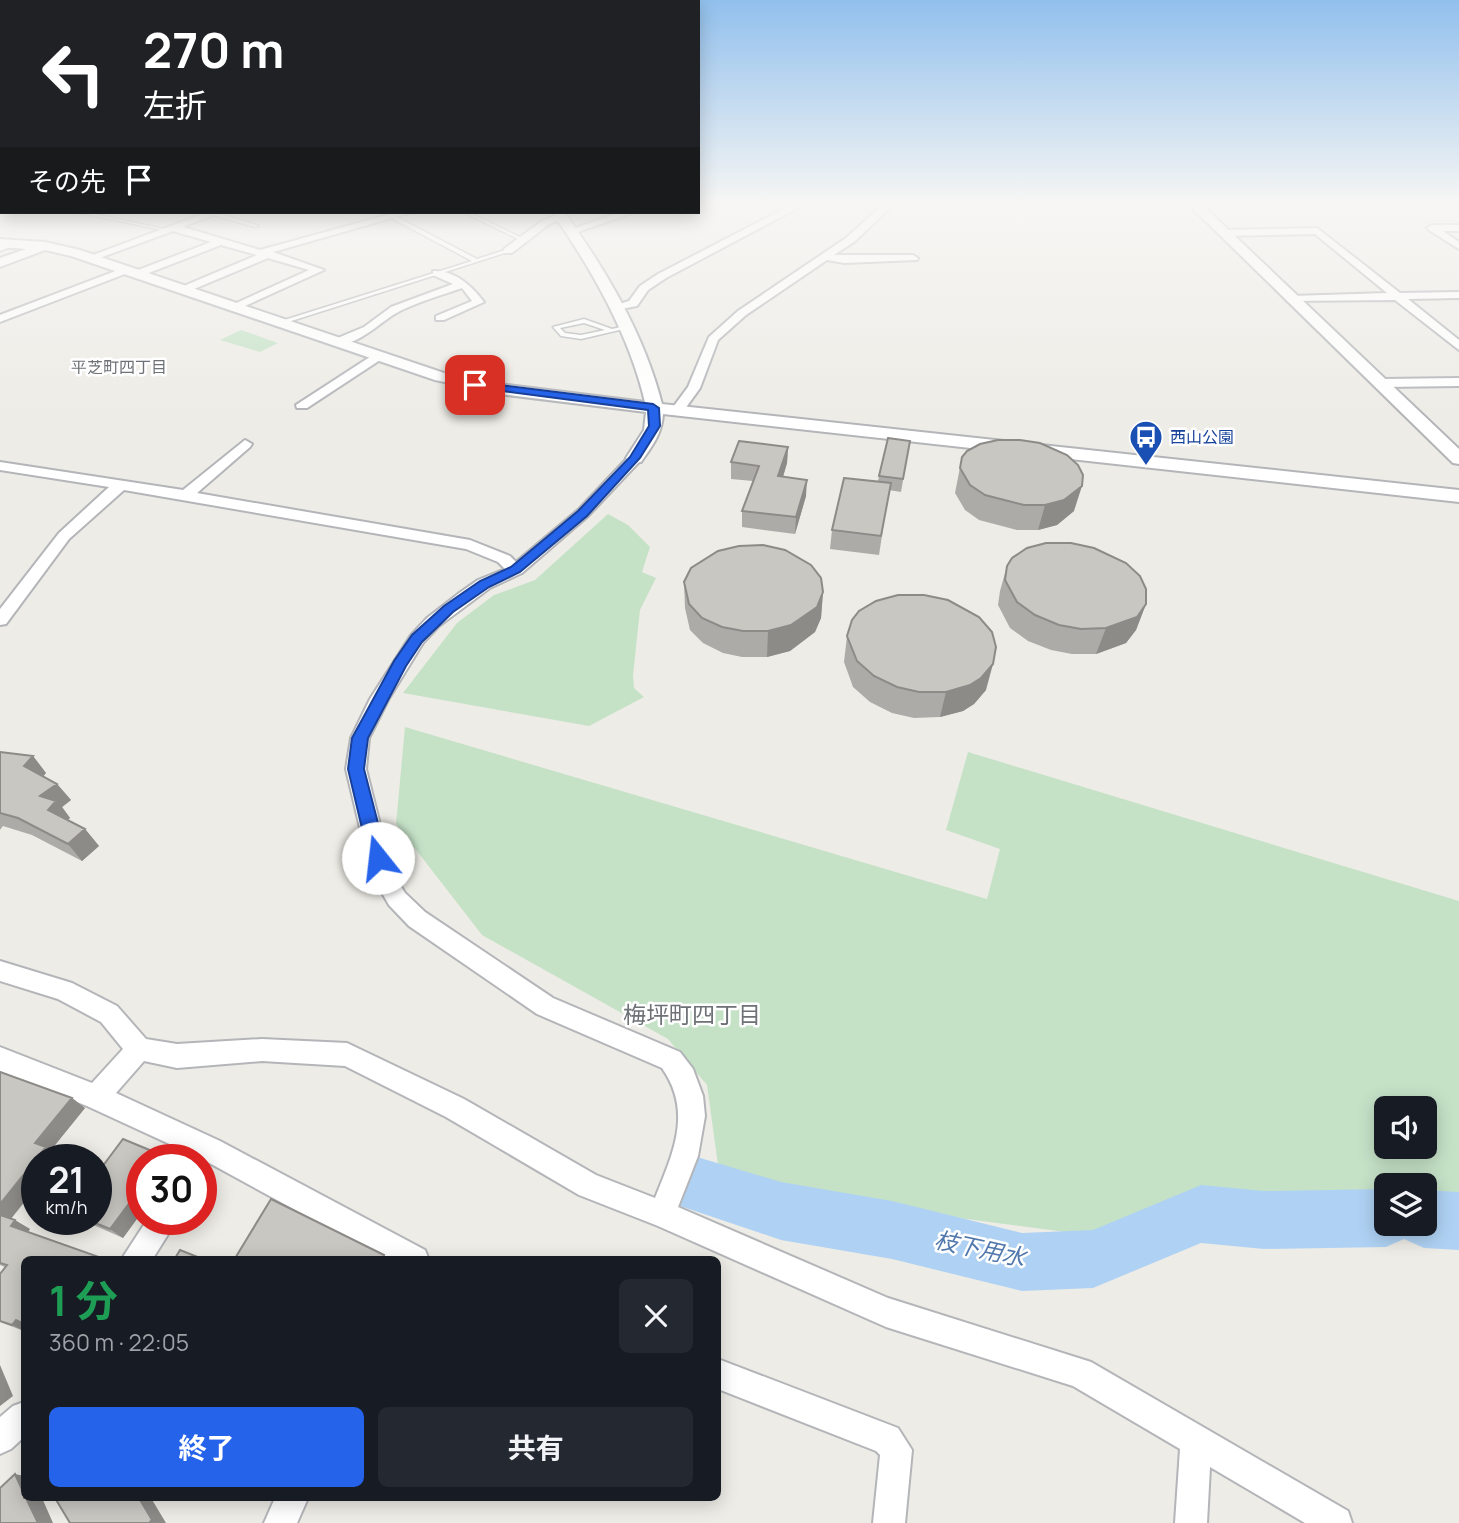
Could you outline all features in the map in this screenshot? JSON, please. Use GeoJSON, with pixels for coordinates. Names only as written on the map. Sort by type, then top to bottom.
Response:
{"type":"FeatureCollection","features":[{"type":"Feature","properties":{"kind":"street"},"geometry":{"type":"LineString","coordinates":[[131,272],[376,356],[475,385],[653,408],[1459,496]]}},
{"type":"Feature","properties":{"kind":"street"},"geometry":{"type":"LineString","coordinates":[[0,319],[131,272]]}},
{"type":"Feature","properties":{"kind":"street"},"geometry":{"type":"LineString","coordinates":[[183,290],[223,272]]}},
{"type":"Feature","properties":{"kind":"street"},"geometry":{"type":"LineString","coordinates":[[236,307],[314,272]]}},
{"type":"Feature","properties":{"kind":"street"},"geometry":{"type":"LineString","coordinates":[[596,272],[616,307],[617,329],[652,390],[654,426],[635,458],[583,513],[516,570],[484,584],[464,597],[417,639],[379,699],[360,738],[356,769],[382,874],[397,899],[417,919],[545,1006],[659,1054],[671,1060],[684,1074],[692,1095],[692,1126],[662,1214]]}},
{"type":"Feature","properties":{"kind":"street"},"geometry":{"type":"LineString","coordinates":[[616,307],[633,304],[644,288],[670,272]]}},
{"type":"Feature","properties":{"kind":"street"},"geometry":{"type":"LineString","coordinates":[[677,410],[694,388],[713,339],[742,313],[805,272]]}},
{"type":"Feature","properties":{"kind":"street"},"geometry":{"type":"LineString","coordinates":[[1264,272],[1459,459]]}},
{"type":"Feature","properties":{"kind":"street"},"geometry":{"type":"LineString","coordinates":[[1368,272],[1459,346]]}},
{"type":"Feature","properties":{"kind":"street"},"geometry":{"type":"LineString","coordinates":[[437,273],[463,284],[478,302],[440,318]]}},
{"type":"Feature","properties":{"kind":"street"},"geometry":{"type":"LineString","coordinates":[[337,342],[368,329],[395,309],[463,284]]}},
{"type":"Feature","properties":{"kind":"street"},"geometry":{"type":"LineString","coordinates":[[1291,299],[1459,295]]}},
{"type":"Feature","properties":{"kind":"street"},"geometry":{"type":"LineString","coordinates":[[302,405],[376,356]]}},
{"type":"Feature","properties":{"kind":"street"},"geometry":{"type":"LineString","coordinates":[[1382,383],[1459,382]]}},
{"type":"Feature","properties":{"kind":"street"},"geometry":{"type":"LineString","coordinates":[[186,495],[245,444]]}},
{"type":"Feature","properties":{"kind":"street"},"geometry":{"type":"LineString","coordinates":[[0,466],[186,495],[470,545],[504,559],[516,570]]}},
{"type":"Feature","properties":{"kind":"street"},"geometry":{"type":"LineString","coordinates":[[0,620],[64,536],[119,486]]}},
{"type":"Feature","properties":{"kind":"street"},"geometry":{"type":"LineString","coordinates":[[0,971],[64,990],[108,1014],[139,1049],[177,1056],[262,1050],[347,1055],[455,1108],[588,1186],[662,1214],[886,1312],[1080,1373],[1336,1523]]}},
{"type":"Feature","properties":{"kind":"street"},"geometry":{"type":"LineString","coordinates":[[96,1097],[139,1049]]}},
{"type":"Feature","properties":{"kind":"street"},"geometry":{"type":"LineString","coordinates":[[0,1059],[96,1097],[182,1144]]}},
{"type":"Feature","properties":{"kind":"street"},"geometry":{"type":"LineString","coordinates":[[217,1163],[403,1256]]}},
{"type":"Feature","properties":{"kind":"street"},"geometry":{"type":"LineString","coordinates":[[138,1256],[152,1235]]}},
{"type":"Feature","properties":{"kind":"street"},"geometry":{"type":"LineString","coordinates":[[721,1375],[887,1438],[896,1450],[889,1523]]}},
{"type":"Feature","properties":{"kind":"street"},"geometry":{"type":"LineString","coordinates":[[0,1438],[21,1420]]}},
{"type":"Feature","properties":{"kind":"street"},"geometry":{"type":"LineString","coordinates":[[1191,1523],[1196,1442]]}},
{"type":"Feature","properties":{"kind":"street"},"geometry":{"type":"LineString","coordinates":[[280,1523],[291,1501]]}},
{"type":"Feature","properties":{"kind":"lane"},"geometry":{"type":"LineString","coordinates":[[280,323],[440,272]]}},
{"type":"Feature","properties":{"kind":"lane"},"geometry":{"type":"LineString","coordinates":[[584,321],[617,329],[581,337],[563,335],[556,327],[584,321]]}},
{"type":"Feature","properties":{"kind":"green space"},"geometry":{"type":"Polygon","coordinates":[[[241,330],[278,343],[260,352],[220,340],[241,330]]]}},
{"type":"Feature","properties":{"kind":"green space"},"geometry":{"type":"Polygon","coordinates":[[[608,514],[628,525],[650,547],[642,572],[656,578],[640,610],[633,675],[634,688],[644,697],[589,726],[403,693],[457,623],[494,595],[535,580],[608,514]]]}},
{"type":"Feature","properties":{"kind":"green space"},"geometry":{"type":"Polygon","coordinates":[[[405,727],[987,899],[1000,849],[946,830],[968,752],[1459,901],[1459,1208],[1437,1203],[1437,1173],[1374,1173],[1374,1201],[1180,1247],[721,1187],[707,1085],[668,1039],[482,935],[396,824],[405,727]]]}},
{"type":"Feature","properties":{"kind":"building"},"geometry":{"type":"Polygon","coordinates":[[[888,438],[910,441],[903,479],[879,476],[888,438]]]}},
{"type":"Feature","properties":{"kind":"building"},"geometry":{"type":"Polygon","coordinates":[[[998,440],[1040,443],[1067,455],[1078,465],[1083,475],[1082,486],[1064,500],[1045,505],[1024,505],[985,495],[970,485],[960,468],[962,457],[980,444],[998,440]]]}},
{"type":"Feature","properties":{"kind":"building"},"geometry":{"type":"Polygon","coordinates":[[[739,441],[788,447],[778,476],[807,480],[796,517],[742,511],[759,466],[731,462],[739,441]]]}},
{"type":"Feature","properties":{"kind":"building"},"geometry":{"type":"Polygon","coordinates":[[[844,478],[891,483],[881,536],[832,530],[844,478]]]}},
{"type":"Feature","properties":{"kind":"building"},"geometry":{"type":"Polygon","coordinates":[[[1046,543],[1071,543],[1094,548],[1126,563],[1140,576],[1146,589],[1146,604],[1137,617],[1106,628],[1081,629],[1059,625],[1035,615],[1017,602],[1005,580],[1007,566],[1012,558],[1027,548],[1046,543]]]}},
{"type":"Feature","properties":{"kind":"building"},"geometry":{"type":"Polygon","coordinates":[[[763,545],[785,550],[811,565],[821,578],[823,592],[817,607],[791,625],[768,631],[743,631],[722,627],[702,618],[689,604],[684,582],[691,568],[718,551],[739,546],[763,545]]]}},
{"type":"Feature","properties":{"kind":"building"},"geometry":{"type":"Polygon","coordinates":[[[898,595],[924,595],[948,600],[979,617],[992,632],[996,647],[993,664],[981,678],[970,685],[946,692],[919,692],[897,687],[874,676],[857,661],[847,636],[852,620],[859,611],[876,601],[898,595]]]}},
{"type":"Feature","properties":{"kind":"building"},"geometry":{"type":"Polygon","coordinates":[[[0,752],[33,756],[24,766],[57,784],[40,796],[56,801],[48,810],[85,829],[68,844],[18,818],[0,813],[0,752]]]}},
{"type":"Feature","properties":{"kind":"building"},"geometry":{"type":"Polygon","coordinates":[[[0,1072],[72,1098],[35,1143],[38,1144],[21,1144],[21,1178],[0,1204],[0,1072]]]}},
{"type":"Feature","properties":{"kind":"building"},"geometry":{"type":"Polygon","coordinates":[[[123,1139],[135,1144],[126,1144],[126,1208],[112,1226],[112,1154],[123,1139]]]}},
{"type":"Feature","properties":{"kind":"building"},"geometry":{"type":"Polygon","coordinates":[[[271,1199],[384,1255],[383,1256],[236,1256],[271,1199]]]}},
{"type":"Feature","properties":{"kind":"building"},"geometry":{"type":"Polygon","coordinates":[[[0,1215],[15,1220],[11,1226],[21,1230],[21,1235],[37,1235],[96,1256],[21,1256],[21,1322],[16,1320],[12,1325],[0,1321],[0,1274],[7,1265],[0,1263],[0,1215]]]}},
{"type":"Feature","properties":{"kind":"building"},"geometry":{"type":"Polygon","coordinates":[[[180,1250],[195,1256],[176,1256],[180,1250]]]}},
{"type":"Feature","properties":{"kind":"building"},"geometry":{"type":"Polygon","coordinates":[[[15,1474],[21,1487],[21,1501],[27,1501],[38,1523],[0,1523],[0,1488],[15,1474]]]}},
{"type":"Feature","properties":{"kind":"building"},"geometry":{"type":"Polygon","coordinates":[[[57,1501],[141,1501],[152,1520],[149,1523],[70,1523],[57,1501]]]}},
{"type":"Feature","properties":{"kind":"waterway","name":"枝下用水"},"geometry":{"type":"LineString","coordinates":[[697,1185],[781,1211],[892,1230],[1022,1262],[1093,1259],[1201,1214],[1264,1220],[1374,1218]]}},
{"type":"Feature","properties":{"kind":"waterway","name":"枝下用水"},"geometry":{"type":"LineString","coordinates":[[1437,1220],[1459,1221]]}},
{"type":"Feature","properties":{"kind":"place","name":"西山公園"},"geometry":{"type":"Point","coordinates":[1146,467]}},
{"type":"Feature","properties":{"kind":"district","name":"平芝町四丁目"},"geometry":{"type":"Point","coordinates":[119,367]}},
{"type":"Feature","properties":{"kind":"district","name":"梅坪町四丁目"},"geometry":{"type":"Point","coordinates":[692,1015]}},
{"type":"Feature","properties":{"kind":"route"},"geometry":{"type":"LineString","coordinates":[[378,858],[356,769],[360,738],[400,665],[417,639],[448,609],[484,584],[516,570],[583,513],[635,458],[654,426],[653,408],[475,385]]}}]}
